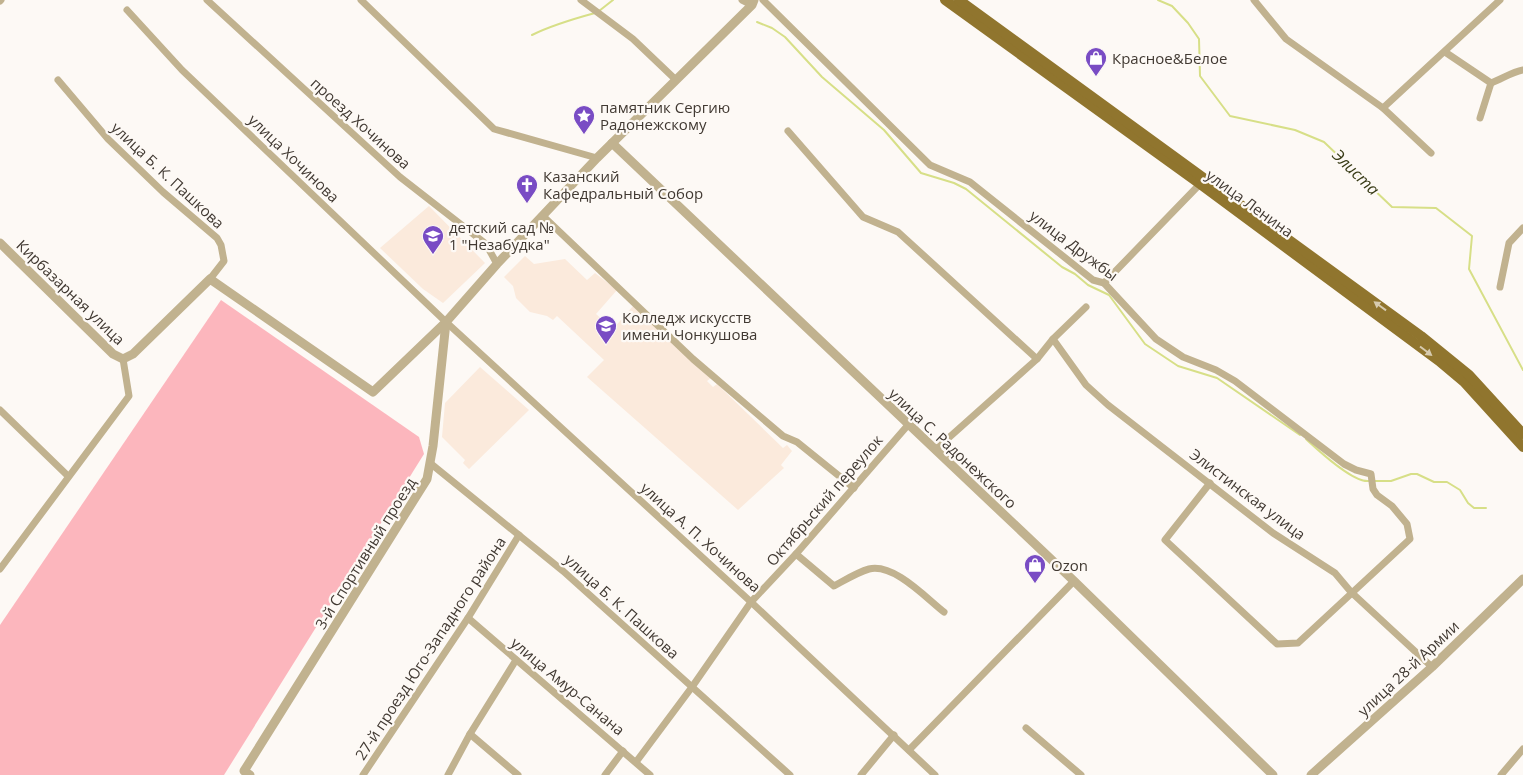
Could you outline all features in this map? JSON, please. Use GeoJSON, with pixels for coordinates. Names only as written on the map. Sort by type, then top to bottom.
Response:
{"type":"FeatureCollection","features":[{"type":"Feature","properties":{"kind":"main road","name":"улица Ленина"},"geometry":{"type":"LineString","coordinates":[[945,0],[1200,184],[1438,361],[1464,382],[1523,448]]}},
{"type":"Feature","properties":{"kind":"main road","name":"улица Ленина"},"geometry":{"type":"LineString","coordinates":[[959,0],[1421,336],[1469,376],[1523,434]]}},
{"type":"Feature","properties":{"kind":"street","name":"проезд Хочинова"},"geometry":{"type":"LineString","coordinates":[[207,0],[400,177],[486,244],[497,264]]}},
{"type":"Feature","properties":{"kind":"street"},"geometry":{"type":"LineString","coordinates":[[361,0],[494,129],[598,158]]}},
{"type":"Feature","properties":{"kind":"street"},"geometry":{"type":"LineString","coordinates":[[581,0],[633,39],[676,80]]}},
{"type":"Feature","properties":{"kind":"street"},"geometry":{"type":"LineString","coordinates":[[742,0],[753,2]]}},
{"type":"Feature","properties":{"kind":"street","name":"улица Дружбы"},"geometry":{"type":"LineString","coordinates":[[763,0],[930,165],[970,182],[1093,280],[1104,283],[1156,339],[1183,357],[1216,370],[1235,381],[1344,464],[1371,474],[1372,489],[1392,506],[1407,524],[1410,539],[1352,592]]}},
{"type":"Feature","properties":{"kind":"street"},"geometry":{"type":"LineString","coordinates":[[1254,0],[1286,39],[1383,108],[1431,154]]}},
{"type":"Feature","properties":{"kind":"street"},"geometry":{"type":"LineString","coordinates":[[1383,108],[1500,0]]}},
{"type":"Feature","properties":{"kind":"street"},"geometry":{"type":"LineString","coordinates":[[0,569],[129,396],[123,359],[132,354],[210,280],[373,392],[446,322],[497,264],[612,143],[753,2]]}},
{"type":"Feature","properties":{"kind":"street","name":"улица Хочинова"},"geometry":{"type":"LineString","coordinates":[[126,10],[182,70],[446,322]]}},
{"type":"Feature","properties":{"kind":"street"},"geometry":{"type":"LineString","coordinates":[[1445,52],[1491,83]]}},
{"type":"Feature","properties":{"kind":"street"},"geometry":{"type":"LineString","coordinates":[[1491,83],[1523,70]]}},
{"type":"Feature","properties":{"kind":"street","name":"улица Б. К. Пашкова"},"geometry":{"type":"LineString","coordinates":[[58,80],[108,139],[163,192],[216,238],[221,245],[224,261],[210,280]]}},
{"type":"Feature","properties":{"kind":"street"},"geometry":{"type":"LineString","coordinates":[[1480,118],[1491,83]]}},
{"type":"Feature","properties":{"kind":"street"},"geometry":{"type":"LineString","coordinates":[[788,131],[863,217],[898,232],[1037,359]]}},
{"type":"Feature","properties":{"kind":"street","name":"улица С. Радонежского"},"geometry":{"type":"LineString","coordinates":[[612,143],[1074,581],[1272,775]]}},
{"type":"Feature","properties":{"kind":"street"},"geometry":{"type":"LineString","coordinates":[[1104,283],[1200,184]]}},
{"type":"Feature","properties":{"kind":"street"},"geometry":{"type":"LineString","coordinates":[[543,216],[693,359],[782,436],[798,442],[854,488]]}},
{"type":"Feature","properties":{"kind":"street"},"geometry":{"type":"LineString","coordinates":[[1500,287],[1509,243],[1523,228]]}},
{"type":"Feature","properties":{"kind":"street","name":"Кирбазарная улица"},"geometry":{"type":"LineString","coordinates":[[0,243],[113,354],[123,359]]}},
{"type":"Feature","properties":{"kind":"street"},"geometry":{"type":"LineString","coordinates":[[935,450],[1037,359],[1053,339],[1086,307]]}},
{"type":"Feature","properties":{"kind":"street","name":"3-й Спортивный проезд"},"geometry":{"type":"LineString","coordinates":[[246,774],[427,479],[446,322]]}},
{"type":"Feature","properties":{"kind":"street","name":"улица А. П. Хочинова"},"geometry":{"type":"LineString","coordinates":[[446,322],[751,602],[935,775]]}},
{"type":"Feature","properties":{"kind":"street","name":"Элистинская улица"},"geometry":{"type":"LineString","coordinates":[[1053,339],[1086,385],[1108,405],[1273,532],[1336,573],[1352,592],[1432,667]]}},
{"type":"Feature","properties":{"kind":"street"},"geometry":{"type":"LineString","coordinates":[[0,410],[68,476]]}},
{"type":"Feature","properties":{"kind":"street","name":"Октябрьский переулок"},"geometry":{"type":"LineString","coordinates":[[636,762],[692,687],[751,602],[796,554],[908,425]]}},
{"type":"Feature","properties":{"kind":"street","name":"улица Б. К. Пашкова"},"geometry":{"type":"LineString","coordinates":[[430,464],[564,571],[790,775]]}},
{"type":"Feature","properties":{"kind":"street"},"geometry":{"type":"LineString","coordinates":[[1210,483],[1165,540],[1277,644],[1298,643],[1352,592]]}},
{"type":"Feature","properties":{"kind":"street","name":"27-й проезд Юго-Западного района"},"geometry":{"type":"LineString","coordinates":[[363,775],[468,618],[519,535]]}},
{"type":"Feature","properties":{"kind":"street"},"geometry":{"type":"LineString","coordinates":[[796,554],[834,586],[870,569],[881,568],[894,572],[944,612]]}},
{"type":"Feature","properties":{"kind":"street","name":"улица 28-й Армии"},"geometry":{"type":"LineString","coordinates":[[1311,775],[1432,667],[1523,579]]}},
{"type":"Feature","properties":{"kind":"street"},"geometry":{"type":"LineString","coordinates":[[909,750],[1074,581]]}},
{"type":"Feature","properties":{"kind":"street","name":"улица Амур-Санана"},"geometry":{"type":"LineString","coordinates":[[468,618],[650,775]]}},
{"type":"Feature","properties":{"kind":"street"},"geometry":{"type":"LineString","coordinates":[[448,775],[470,734],[516,660]]}},
{"type":"Feature","properties":{"kind":"street"},"geometry":{"type":"LineString","coordinates":[[1026,728],[1081,775]]}},
{"type":"Feature","properties":{"kind":"street"},"geometry":{"type":"LineString","coordinates":[[470,734],[518,775]]}},
{"type":"Feature","properties":{"kind":"street"},"geometry":{"type":"LineString","coordinates":[[862,775],[894,735]]}},
{"type":"Feature","properties":{"kind":"street"},"geometry":{"type":"LineString","coordinates":[[1501,775],[1523,749]]}},
{"type":"Feature","properties":{"kind":"street"},"geometry":{"type":"LineString","coordinates":[[605,775],[624,751]]}},
{"type":"Feature","properties":{"kind":"shaded area","name":"детский сад № 1 \"Незабудка\""},"geometry":{"type":"Polygon","coordinates":[[[429,206],[485,263],[443,303],[423,289],[380,248],[429,206]]]}},
{"type":"Feature","properties":{"kind":"shaded area"},"geometry":{"type":"Polygon","coordinates":[[[525,256],[534,264],[565,259],[587,280],[595,273],[617,290],[596,314],[613,329],[633,306],[711,378],[707,381],[713,387],[717,384],[783,448],[787,445],[792,451],[781,465],[784,468],[738,510],[587,377],[604,360],[557,316],[553,320],[547,316],[530,312],[516,298],[513,286],[504,277],[525,256]]]}},
{"type":"Feature","properties":{"kind":"shaded area"},"geometry":{"type":"Polygon","coordinates":[[[221,300],[419,437],[424,454],[224,775],[0,775],[0,625],[221,300]]]}},
{"type":"Feature","properties":{"kind":"shaded area"},"geometry":{"type":"Polygon","coordinates":[[[480,367],[529,410],[469,469],[463,463],[465,460],[442,437],[445,403],[480,367]]]}},
{"type":"Feature","properties":{"kind":"waterway"},"geometry":{"type":"LineString","coordinates":[[599,11],[613,0]]}},
{"type":"Feature","properties":{"kind":"waterway","name":"Элиста"},"geometry":{"type":"LineString","coordinates":[[1158,0],[1172,6],[1188,23],[1199,39],[1200,76],[1230,116],[1295,130],[1324,142],[1392,207],[1436,208],[1472,236],[1469,269],[1523,370]]}},
{"type":"Feature","properties":{"kind":"waterway"},"geometry":{"type":"LineString","coordinates":[[532,35],[555,25],[595,13]]}},
{"type":"Feature","properties":{"kind":"waterway"},"geometry":{"type":"LineString","coordinates":[[757,22],[772,28],[785,37],[822,77],[884,130],[921,173],[954,183],[966,189],[1062,267],[1075,274],[1088,285],[1109,295],[1145,344],[1178,366],[1217,378],[1300,435]]}},
{"type":"Feature","properties":{"kind":"waterway"},"geometry":{"type":"LineString","coordinates":[[1306,439],[1345,471],[1354,477],[1369,481]]}},
{"type":"Feature","properties":{"kind":"waterway"},"geometry":{"type":"LineString","coordinates":[[1374,481],[1391,481],[1411,474],[1417,474],[1434,482],[1447,482],[1460,490],[1468,503],[1474,508],[1486,508]]}},
{"type":"Feature","properties":{"kind":"place","name":"Красное&Белое"},"geometry":{"type":"Point","coordinates":[1096,77]}},
{"type":"Feature","properties":{"kind":"place","name":"памятник Сергию Радонежскому"},"geometry":{"type":"Point","coordinates":[584,135]}},
{"type":"Feature","properties":{"kind":"place","name":"Казанский Кафедральный Собор"},"geometry":{"type":"Point","coordinates":[527,204]}},
{"type":"Feature","properties":{"kind":"place","name":"детский сад № 1 \"Незабудка\""},"geometry":{"type":"Point","coordinates":[433,255]}},
{"type":"Feature","properties":{"kind":"place","name":"Колледж искусств имени Чонкушова"},"geometry":{"type":"Point","coordinates":[606,345]}},
{"type":"Feature","properties":{"kind":"place","name":"Ozon"},"geometry":{"type":"Point","coordinates":[1035,584]}}]}
